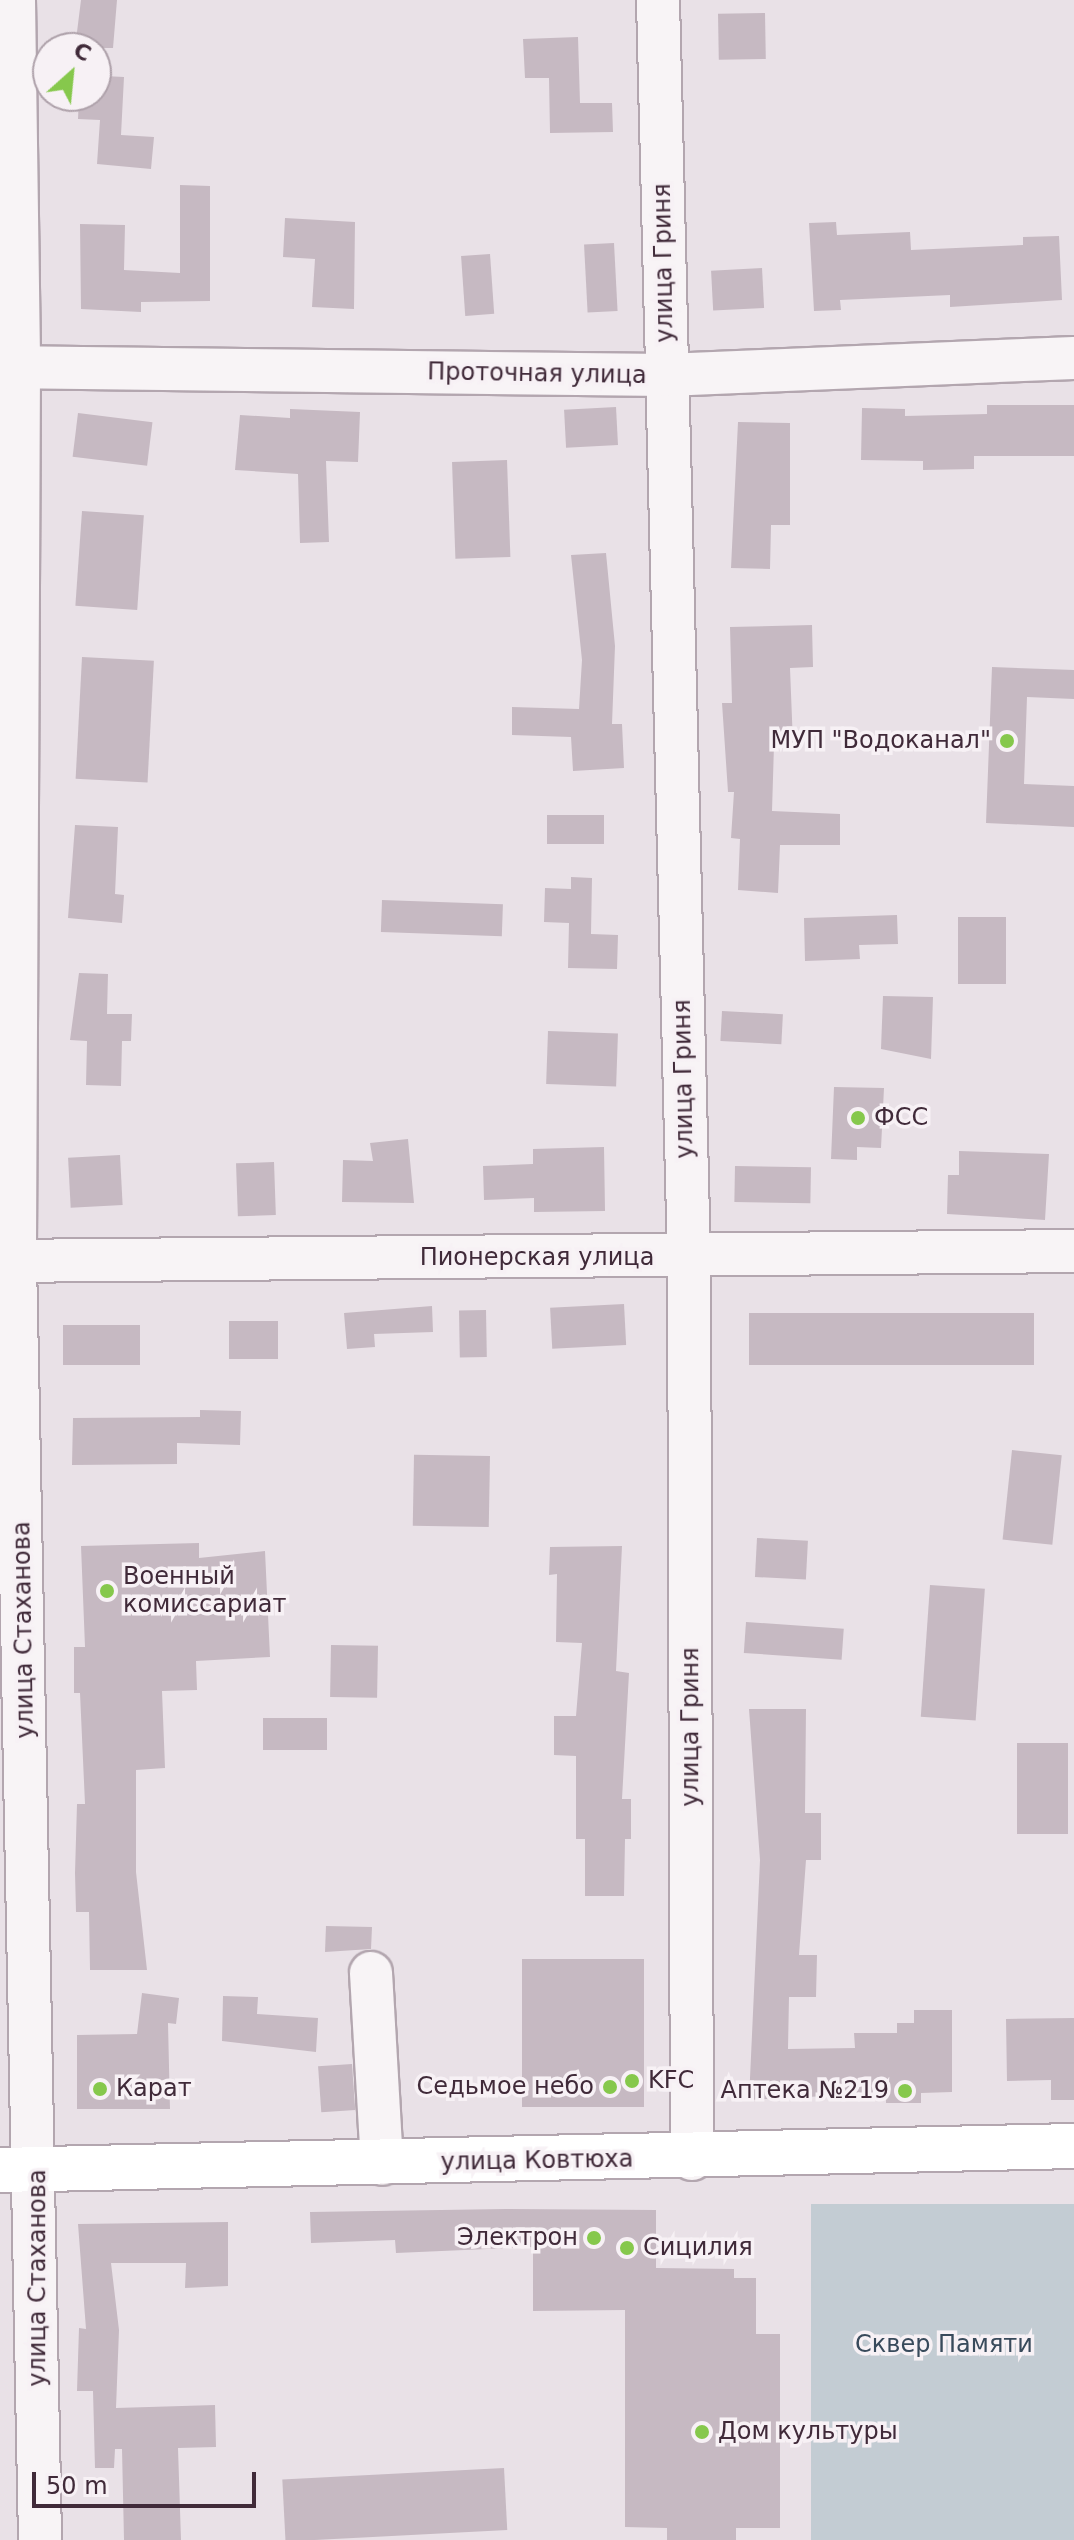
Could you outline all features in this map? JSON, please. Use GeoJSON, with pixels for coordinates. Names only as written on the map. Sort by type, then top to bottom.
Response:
{"type":"FeatureCollection","features":[{"type":"Feature","properties":{"kind":"main road","name":"улица Ковтюха"},"geometry":{"type":"LineString","coordinates":[[19,2170],[692,2159],[1074,2146]]}},
{"type":"Feature","properties":{"kind":"street","name":"улица Стаханова"},"geometry":{"type":"LineString","coordinates":[[14,0],[8,1261],[19,2170],[40,2540]]}},
{"type":"Feature","properties":{"kind":"street","name":"улица Гриня"},"geometry":{"type":"LineString","coordinates":[[658,0],[689,1257],[692,2159]]}},
{"type":"Feature","properties":{"kind":"street","name":"Проточная улица"},"geometry":{"type":"LineString","coordinates":[[10,366],[666,375],[1074,358]]}},
{"type":"Feature","properties":{"kind":"street","name":"Пионерская улица"},"geometry":{"type":"LineString","coordinates":[[8,1261],[1074,1251]]}},
{"type":"Feature","properties":{"kind":"street"},"geometry":{"type":"LineString","coordinates":[[371,1973],[382,2164]]}},
{"type":"Feature","properties":{"kind":"green space","name":"Сквер Памяти"},"geometry":{"type":"Polygon","coordinates":[[[811,2204],[1074,2204],[1074,2540],[811,2540],[811,2204]]]}},
{"type":"Feature","properties":{"kind":"building"},"geometry":{"type":"Polygon","coordinates":[[[81,0],[117,0],[113,48],[112,32],[77,32],[81,0]]]}},
{"type":"Feature","properties":{"kind":"building"},"geometry":{"type":"Polygon","coordinates":[[[765,13],[766,59],[719,60],[718,14],[765,13]]]}},
{"type":"Feature","properties":{"kind":"building"},"geometry":{"type":"Polygon","coordinates":[[[578,37],[580,103],[612,103],[613,132],[550,133],[549,78],[525,78],[523,39],[578,37]]]}},
{"type":"Feature","properties":{"kind":"building"},"geometry":{"type":"Polygon","coordinates":[[[112,76],[124,77],[121,135],[154,137],[151,169],[97,164],[100,120],[78,119],[78,112],[112,112],[112,76]]]}},
{"type":"Feature","properties":{"kind":"building"},"geometry":{"type":"Polygon","coordinates":[[[180,185],[210,186],[210,301],[141,302],[141,312],[81,309],[80,224],[125,225],[124,270],[180,273],[180,185]]]}},
{"type":"Feature","properties":{"kind":"building"},"geometry":{"type":"Polygon","coordinates":[[[285,218],[355,222],[354,309],[312,307],[315,259],[283,257],[285,218]]]}},
{"type":"Feature","properties":{"kind":"building"},"geometry":{"type":"Polygon","coordinates":[[[836,222],[837,235],[910,232],[911,250],[1023,245],[1023,237],[1059,236],[1062,300],[950,307],[950,295],[840,300],[841,310],[814,311],[809,223],[836,222]]]}},
{"type":"Feature","properties":{"kind":"building"},"geometry":{"type":"Polygon","coordinates":[[[614,243],[618,311],[588,312],[584,245],[614,243]]]}},
{"type":"Feature","properties":{"kind":"building"},"geometry":{"type":"Polygon","coordinates":[[[490,254],[494,314],[465,316],[461,256],[490,254]]]}},
{"type":"Feature","properties":{"kind":"building"},"geometry":{"type":"Polygon","coordinates":[[[762,268],[764,308],[713,311],[711,271],[762,268]]]}},
{"type":"Feature","properties":{"kind":"building"},"geometry":{"type":"Polygon","coordinates":[[[987,405],[1074,405],[1074,456],[974,456],[974,469],[923,470],[923,461],[861,460],[862,408],[905,409],[905,416],[987,414],[987,405]]]}},
{"type":"Feature","properties":{"kind":"building"},"geometry":{"type":"Polygon","coordinates":[[[616,407],[618,445],[566,448],[564,410],[616,407]]]}},
{"type":"Feature","properties":{"kind":"building"},"geometry":{"type":"Polygon","coordinates":[[[290,409],[360,412],[358,462],[326,461],[329,542],[300,543],[298,474],[235,470],[240,415],[290,418],[290,409]]]}},
{"type":"Feature","properties":{"kind":"building"},"geometry":{"type":"Polygon","coordinates":[[[78,413],[152,422],[147,466],[73,457],[78,413]]]}},
{"type":"Feature","properties":{"kind":"building"},"geometry":{"type":"Polygon","coordinates":[[[738,422],[790,423],[790,525],[771,525],[770,569],[731,568],[738,422]]]}},
{"type":"Feature","properties":{"kind":"building"},"geometry":{"type":"Polygon","coordinates":[[[507,460],[510,557],[455,559],[452,462],[507,460]]]}},
{"type":"Feature","properties":{"kind":"building"},"geometry":{"type":"Polygon","coordinates":[[[82,511],[144,515],[137,610],[75,606],[82,511]]]}},
{"type":"Feature","properties":{"kind":"building"},"geometry":{"type":"Polygon","coordinates":[[[606,553],[615,646],[612,724],[622,724],[624,768],[573,771],[571,737],[512,735],[512,707],[579,709],[582,660],[571,555],[606,553]]]}},
{"type":"Feature","properties":{"kind":"building"},"geometry":{"type":"Polygon","coordinates":[[[812,625],[813,667],[790,668],[793,744],[774,745],[772,811],[840,814],[840,845],[780,845],[778,893],[738,890],[740,839],[731,838],[734,792],[728,792],[722,703],[732,703],[730,627],[812,625]]]}},
{"type":"Feature","properties":{"kind":"building"},"geometry":{"type":"Polygon","coordinates":[[[82,657],[154,661],[148,783],[76,779],[82,657]]]}},
{"type":"Feature","properties":{"kind":"building","name":"МУП \"Водоканал\""},"geometry":{"type":"Polygon","coordinates":[[[992,667],[1074,670],[1074,699],[1027,697],[1024,784],[1074,786],[1074,827],[986,823],[992,667]]]}},
{"type":"Feature","properties":{"kind":"building"},"geometry":{"type":"Polygon","coordinates":[[[547,815],[604,815],[604,844],[547,844],[547,815]]]}},
{"type":"Feature","properties":{"kind":"building"},"geometry":{"type":"Polygon","coordinates":[[[75,825],[118,827],[115,894],[124,895],[122,923],[68,918],[75,825]]]}},
{"type":"Feature","properties":{"kind":"building"},"geometry":{"type":"Polygon","coordinates":[[[571,877],[592,878],[591,934],[618,935],[617,969],[568,968],[569,923],[544,922],[545,888],[571,889],[571,877]]]}},
{"type":"Feature","properties":{"kind":"building"},"geometry":{"type":"Polygon","coordinates":[[[382,900],[503,904],[502,936],[381,932],[382,900]]]}},
{"type":"Feature","properties":{"kind":"building"},"geometry":{"type":"Polygon","coordinates":[[[897,915],[898,944],[859,945],[860,959],[805,961],[804,918],[897,915]]]}},
{"type":"Feature","properties":{"kind":"building"},"geometry":{"type":"Polygon","coordinates":[[[958,917],[1006,917],[1006,984],[958,984],[958,917]]]}},
{"type":"Feature","properties":{"kind":"building"},"geometry":{"type":"Polygon","coordinates":[[[79,973],[108,974],[107,1014],[132,1014],[131,1041],[122,1041],[121,1086],[86,1085],[87,1041],[70,1040],[79,973]]]}},
{"type":"Feature","properties":{"kind":"building"},"geometry":{"type":"Polygon","coordinates":[[[883,996],[933,997],[931,1059],[881,1049],[883,996]]]}},
{"type":"Feature","properties":{"kind":"building"},"geometry":{"type":"Polygon","coordinates":[[[722,1011],[783,1014],[781,1044],[720,1041],[722,1011]]]}},
{"type":"Feature","properties":{"kind":"building"},"geometry":{"type":"Polygon","coordinates":[[[548,1031],[618,1033],[616,1086],[546,1084],[548,1031]]]}},
{"type":"Feature","properties":{"kind":"building","name":"ФСС"},"geometry":{"type":"Polygon","coordinates":[[[834,1087],[884,1088],[881,1148],[857,1147],[857,1160],[831,1159],[834,1087]]]}},
{"type":"Feature","properties":{"kind":"building"},"geometry":{"type":"Polygon","coordinates":[[[408,1139],[414,1203],[342,1202],[343,1160],[373,1161],[370,1143],[408,1139]]]}},
{"type":"Feature","properties":{"kind":"building"},"geometry":{"type":"Polygon","coordinates":[[[604,1147],[605,1211],[534,1212],[534,1198],[484,1200],[483,1166],[533,1164],[533,1149],[604,1147]]]}},
{"type":"Feature","properties":{"kind":"building"},"geometry":{"type":"Polygon","coordinates":[[[959,1151],[1049,1154],[1045,1220],[947,1214],[948,1175],[959,1175],[959,1151]]]}},
{"type":"Feature","properties":{"kind":"building"},"geometry":{"type":"Polygon","coordinates":[[[120,1155],[123,1205],[71,1208],[68,1158],[120,1155]]]}},
{"type":"Feature","properties":{"kind":"building"},"geometry":{"type":"Polygon","coordinates":[[[274,1162],[276,1215],[238,1216],[236,1163],[274,1162]]]}},
{"type":"Feature","properties":{"kind":"building"},"geometry":{"type":"Polygon","coordinates":[[[735,1166],[811,1167],[810,1203],[734,1202],[735,1166]]]}},
{"type":"Feature","properties":{"kind":"building"},"geometry":{"type":"Polygon","coordinates":[[[624,1304],[626,1345],[552,1349],[550,1308],[624,1304]]]}},
{"type":"Feature","properties":{"kind":"building"},"geometry":{"type":"Polygon","coordinates":[[[432,1306],[433,1332],[374,1334],[375,1347],[347,1349],[344,1313],[432,1306]]]}},
{"type":"Feature","properties":{"kind":"building"},"geometry":{"type":"Polygon","coordinates":[[[459,1310],[486,1310],[487,1357],[460,1357],[459,1310]]]}},
{"type":"Feature","properties":{"kind":"building"},"geometry":{"type":"Polygon","coordinates":[[[749,1313],[1034,1313],[1034,1365],[749,1365],[749,1313]]]}},
{"type":"Feature","properties":{"kind":"building"},"geometry":{"type":"Polygon","coordinates":[[[229,1321],[278,1321],[278,1359],[229,1359],[229,1321]]]}},
{"type":"Feature","properties":{"kind":"building"},"geometry":{"type":"Polygon","coordinates":[[[63,1325],[140,1325],[140,1365],[63,1365],[63,1325]]]}},
{"type":"Feature","properties":{"kind":"building"},"geometry":{"type":"Polygon","coordinates":[[[200,1410],[241,1411],[240,1445],[177,1443],[177,1464],[72,1465],[73,1418],[200,1417],[200,1410]]]}},
{"type":"Feature","properties":{"kind":"building"},"geometry":{"type":"Polygon","coordinates":[[[1012,1450],[1062,1455],[1052,1545],[1003,1540],[1012,1450]]]}},
{"type":"Feature","properties":{"kind":"building"},"geometry":{"type":"Polygon","coordinates":[[[414,1455],[490,1456],[489,1527],[413,1526],[414,1455]]]}},
{"type":"Feature","properties":{"kind":"building"},"geometry":{"type":"Polygon","coordinates":[[[757,1538],[808,1541],[806,1580],[755,1577],[757,1538]]]}},
{"type":"Feature","properties":{"kind":"building"},"geometry":{"type":"Polygon","coordinates":[[[199,1543],[199,1558],[265,1551],[270,1657],[196,1661],[197,1690],[162,1691],[165,1768],[136,1770],[136,1872],[147,1970],[90,1970],[89,1912],[76,1912],[75,1873],[77,1804],[85,1804],[80,1693],[74,1693],[74,1647],[85,1647],[81,1546],[199,1543]]]}},
{"type":"Feature","properties":{"kind":"building"},"geometry":{"type":"Polygon","coordinates":[[[622,1546],[616,1671],[629,1673],[622,1799],[631,1799],[631,1839],[625,1839],[624,1896],[585,1896],[585,1839],[576,1839],[576,1756],[554,1755],[554,1716],[576,1716],[582,1643],[556,1642],[557,1574],[549,1575],[550,1547],[622,1546]]]}},
{"type":"Feature","properties":{"kind":"building"},"geometry":{"type":"Polygon","coordinates":[[[930,1585],[985,1589],[976,1721],[921,1717],[930,1585]]]}},
{"type":"Feature","properties":{"kind":"building"},"geometry":{"type":"Polygon","coordinates":[[[746,1622],[844,1629],[842,1660],[744,1653],[746,1622]]]}},
{"type":"Feature","properties":{"kind":"building"},"geometry":{"type":"Polygon","coordinates":[[[331,1645],[378,1646],[377,1698],[330,1697],[331,1645]]]}},
{"type":"Feature","properties":{"kind":"building"},"geometry":{"type":"Polygon","coordinates":[[[749,1709],[806,1709],[805,1813],[821,1813],[821,1860],[806,1860],[799,1955],[817,1955],[816,1997],[789,1997],[788,2049],[855,2048],[854,2033],[897,2033],[897,2023],[914,2023],[914,2010],[952,2010],[952,2092],[921,2093],[921,2103],[886,2103],[886,2093],[749,2100],[760,1860],[749,1709]]]}},
{"type":"Feature","properties":{"kind":"building"},"geometry":{"type":"Polygon","coordinates":[[[263,1718],[327,1718],[327,1750],[263,1750],[263,1718]]]}},
{"type":"Feature","properties":{"kind":"building"},"geometry":{"type":"Polygon","coordinates":[[[1017,1743],[1068,1743],[1068,1834],[1017,1834],[1017,1743]]]}},
{"type":"Feature","properties":{"kind":"building"},"geometry":{"type":"Polygon","coordinates":[[[326,1926],[372,1927],[371,1949],[325,1952],[326,1926]]]}},
{"type":"Feature","properties":{"kind":"building"},"geometry":{"type":"Polygon","coordinates":[[[522,1959],[644,1959],[644,2107],[522,2107],[522,1959]]]}},
{"type":"Feature","properties":{"kind":"building"},"geometry":{"type":"Polygon","coordinates":[[[142,1993],[179,1998],[176,2024],[168,2023],[170,2109],[77,2109],[77,2035],[137,2034],[142,1993]]]}},
{"type":"Feature","properties":{"kind":"building"},"geometry":{"type":"Polygon","coordinates":[[[223,1996],[258,1997],[257,2014],[318,2018],[316,2052],[222,2041],[223,1996]]]}},
{"type":"Feature","properties":{"kind":"building"},"geometry":{"type":"Polygon","coordinates":[[[1074,2018],[1074,2100],[1051,2100],[1051,2080],[1007,2081],[1006,2019],[1074,2018]]]}},
{"type":"Feature","properties":{"kind":"building"},"geometry":{"type":"Polygon","coordinates":[[[352,2064],[355,2110],[321,2112],[318,2066],[352,2064]]]}},
{"type":"Feature","properties":{"kind":"building","name":"Дом культуры"},"geometry":{"type":"Polygon","coordinates":[[[656,2210],[656,2268],[734,2269],[734,2278],[756,2278],[756,2334],[780,2334],[780,2528],[736,2528],[736,2540],[667,2540],[667,2528],[625,2527],[625,2310],[533,2311],[533,2247],[396,2253],[395,2240],[311,2243],[310,2212],[656,2210]]]}},
{"type":"Feature","properties":{"kind":"building"},"geometry":{"type":"Polygon","coordinates":[[[228,2222],[228,2286],[185,2288],[186,2263],[111,2263],[119,2330],[116,2408],[215,2405],[216,2447],[178,2448],[181,2540],[124,2540],[122,2449],[115,2449],[114,2468],[95,2468],[93,2391],[77,2391],[79,2328],[86,2329],[78,2224],[228,2222]]]}},
{"type":"Feature","properties":{"kind":"building"},"geometry":{"type":"Polygon","coordinates":[[[504,2468],[507,2530],[285,2540],[282,2480],[504,2468]]]}},
{"type":"Feature","properties":{"kind":"place","name":"МУП \"Водоканал\""},"geometry":{"type":"Point","coordinates":[1007,741]}},
{"type":"Feature","properties":{"kind":"place","name":"ФСС"},"geometry":{"type":"Point","coordinates":[858,1118]}},
{"type":"Feature","properties":{"kind":"place","name":"Военный комиссариат"},"geometry":{"type":"Point","coordinates":[107,1591]}},
{"type":"Feature","properties":{"kind":"place","name":"KFC"},"geometry":{"type":"Point","coordinates":[632,2081]}},
{"type":"Feature","properties":{"kind":"place","name":"Седьмое небо"},"geometry":{"type":"Point","coordinates":[610,2087]}},
{"type":"Feature","properties":{"kind":"place","name":"Карат"},"geometry":{"type":"Point","coordinates":[100,2089]}},
{"type":"Feature","properties":{"kind":"place","name":"Аптека №219"},"geometry":{"type":"Point","coordinates":[905,2091]}},
{"type":"Feature","properties":{"kind":"place","name":"Электрон"},"geometry":{"type":"Point","coordinates":[594,2238]}},
{"type":"Feature","properties":{"kind":"place","name":"Сицилия"},"geometry":{"type":"Point","coordinates":[627,2248]}},
{"type":"Feature","properties":{"kind":"place","name":"Дом культуры"},"geometry":{"type":"Point","coordinates":[702,2432]}}]}
